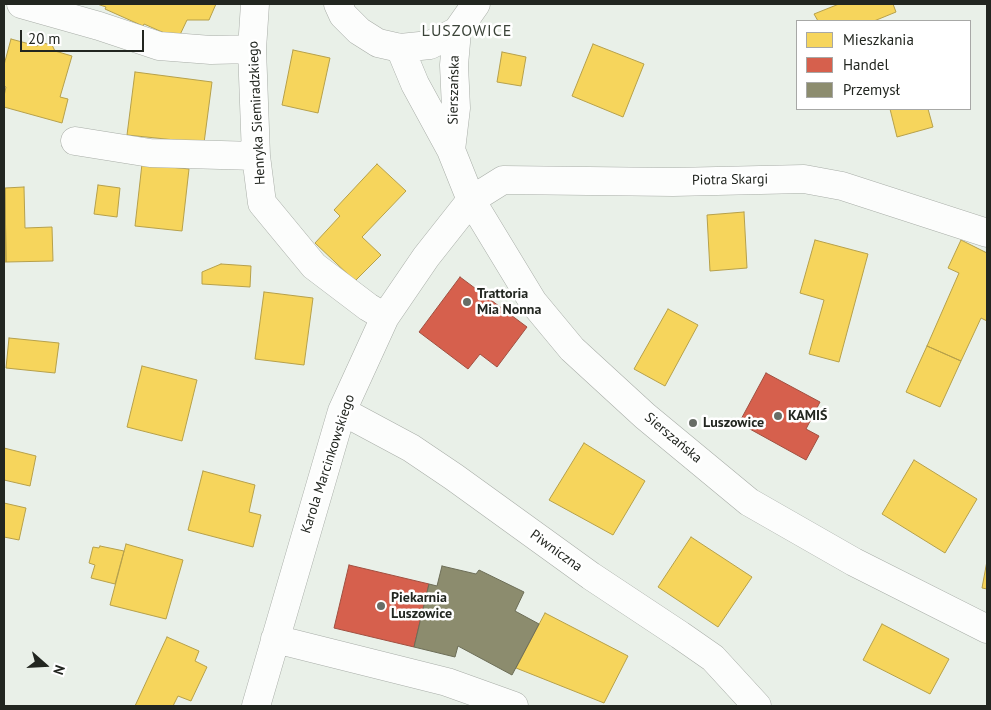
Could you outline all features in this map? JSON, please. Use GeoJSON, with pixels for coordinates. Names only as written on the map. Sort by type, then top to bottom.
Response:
{"type":"FeatureCollection","features":[{"type":"Feature","properties":{"kind":"street"},"geometry":{"type":"LineString","coordinates":[[21,4],[159,46],[211,50],[252,49]]}},
{"type":"Feature","properties":{"kind":"street","name":"Henryka Siemiradzkiego"},"geometry":{"type":"LineString","coordinates":[[255,4],[252,49],[256,156],[262,203],[314,266],[368,307],[385,317]]}},
{"type":"Feature","properties":{"kind":"street"},"geometry":{"type":"LineString","coordinates":[[338,4],[344,15],[359,31],[378,43],[400,48],[430,45],[457,31],[476,4]]}},
{"type":"Feature","properties":{"kind":"street","name":"Sierszańska"},"geometry":{"type":"LineString","coordinates":[[451,150],[456,108],[454,65],[457,31]]}},
{"type":"Feature","properties":{"kind":"street","name":"Sierszańska"},"geometry":{"type":"LineString","coordinates":[[400,48],[415,84],[451,150],[471,200],[533,302],[572,348],[660,428],[749,502],[854,562],[987,629]]}},
{"type":"Feature","properties":{"kind":"street"},"geometry":{"type":"LineString","coordinates":[[75,141],[150,153],[256,156]]}},
{"type":"Feature","properties":{"kind":"street","name":"Piotra Skargi"},"geometry":{"type":"LineString","coordinates":[[471,200],[503,180],[674,182],[804,179],[842,186],[987,233]]}},
{"type":"Feature","properties":{"kind":"street","name":"Karola Marcinkowskiego"},"geometry":{"type":"LineString","coordinates":[[256,706],[342,411],[385,317],[426,257],[471,200]]}},
{"type":"Feature","properties":{"kind":"street","name":"Piwniczna"},"geometry":{"type":"LineString","coordinates":[[342,411],[411,448],[592,576],[713,658],[757,706]]}},
{"type":"Feature","properties":{"kind":"street"},"geometry":{"type":"LineString","coordinates":[[275,640],[446,682],[514,706]]}},
{"type":"Feature","properties":{"kind":"building: Mieszkania"},"geometry":{"type":"Polygon","coordinates":[[[97,4],[216,4],[209,20],[187,20],[178,39],[144,24],[143,26],[97,4]]]}},
{"type":"Feature","properties":{"kind":"building: Mieszkania"},"geometry":{"type":"Polygon","coordinates":[[[839,4],[893,4],[896,12],[876,20],[817,20],[814,14],[839,4]]]}},
{"type":"Feature","properties":{"kind":"building: Mieszkania"},"geometry":{"type":"Polygon","coordinates":[[[11,39],[37,46],[43,43],[52,45],[55,51],[72,56],[60,97],[68,99],[62,123],[4,107],[6,87],[4,86],[4,65],[11,39]]]}},
{"type":"Feature","properties":{"kind":"building: Mieszkania"},"geometry":{"type":"Polygon","coordinates":[[[593,44],[644,64],[623,117],[572,96],[593,44]]]}},
{"type":"Feature","properties":{"kind":"building: Mieszkania"},"geometry":{"type":"Polygon","coordinates":[[[293,50],[330,58],[318,113],[282,105],[293,50]]]}},
{"type":"Feature","properties":{"kind":"building: Mieszkania"},"geometry":{"type":"Polygon","coordinates":[[[502,52],[526,57],[521,86],[497,82],[502,52]]]}},
{"type":"Feature","properties":{"kind":"building: Mieszkania"},"geometry":{"type":"Polygon","coordinates":[[[135,72],[212,82],[204,143],[127,135],[135,72]]]}},
{"type":"Feature","properties":{"kind":"building: Mieszkania"},"geometry":{"type":"Polygon","coordinates":[[[890,110],[928,110],[933,127],[897,137],[890,110]]]}},
{"type":"Feature","properties":{"kind":"building: Mieszkania"},"geometry":{"type":"Polygon","coordinates":[[[142,164],[189,169],[182,231],[135,226],[142,164]]]}},
{"type":"Feature","properties":{"kind":"building: Mieszkania"},"geometry":{"type":"Polygon","coordinates":[[[377,164],[406,191],[362,237],[381,255],[355,281],[315,243],[340,216],[334,210],[377,164]]]}},
{"type":"Feature","properties":{"kind":"building: Mieszkania"},"geometry":{"type":"Polygon","coordinates":[[[98,185],[120,188],[117,217],[94,214],[98,185]]]}},
{"type":"Feature","properties":{"kind":"building: Mieszkania"},"geometry":{"type":"Polygon","coordinates":[[[24,187],[25,228],[52,227],[53,261],[6,262],[5,188],[24,187]]]}},
{"type":"Feature","properties":{"kind":"building: Mieszkania"},"geometry":{"type":"Polygon","coordinates":[[[5,188],[6,262],[4,262],[5,188]]]}},
{"type":"Feature","properties":{"kind":"building: Mieszkania"},"geometry":{"type":"Polygon","coordinates":[[[744,212],[747,268],[710,271],[707,215],[744,212]]]}},
{"type":"Feature","properties":{"kind":"building: Mieszkania"},"geometry":{"type":"Polygon","coordinates":[[[815,240],[868,254],[839,362],[809,354],[824,300],[800,293],[815,240]]]}},
{"type":"Feature","properties":{"kind":"building: Mieszkania"},"geometry":{"type":"Polygon","coordinates":[[[961,240],[987,253],[987,321],[981,318],[961,361],[927,346],[959,273],[948,268],[961,240]]]}},
{"type":"Feature","properties":{"kind":"building: Mieszkania"},"geometry":{"type":"Polygon","coordinates":[[[221,264],[251,266],[250,287],[202,284],[202,272],[221,264]]]}},
{"type":"Feature","properties":{"kind":"building: Mieszkania"},"geometry":{"type":"Polygon","coordinates":[[[264,292],[313,298],[304,365],[255,359],[264,292]]]}},
{"type":"Feature","properties":{"kind":"building: Mieszkania"},"geometry":{"type":"Polygon","coordinates":[[[668,309],[698,325],[665,386],[634,369],[668,309]]]}},
{"type":"Feature","properties":{"kind":"building: Mieszkania"},"geometry":{"type":"Polygon","coordinates":[[[9,338],[59,343],[55,373],[6,368],[9,338]]]}},
{"type":"Feature","properties":{"kind":"building: Mieszkania"},"geometry":{"type":"Polygon","coordinates":[[[927,346],[961,361],[940,407],[906,392],[927,346]]]}},
{"type":"Feature","properties":{"kind":"building: Mieszkania"},"geometry":{"type":"Polygon","coordinates":[[[142,366],[197,380],[182,441],[127,427],[142,366]]]}},
{"type":"Feature","properties":{"kind":"building: Mieszkania"},"geometry":{"type":"Polygon","coordinates":[[[584,443],[645,481],[613,535],[549,500],[584,443]]]}},
{"type":"Feature","properties":{"kind":"building: Mieszkania"},"geometry":{"type":"Polygon","coordinates":[[[4,448],[36,456],[30,486],[4,480],[4,448]]]}},
{"type":"Feature","properties":{"kind":"building: Mieszkania"},"geometry":{"type":"Polygon","coordinates":[[[914,460],[977,499],[945,553],[882,514],[914,460]]]}},
{"type":"Feature","properties":{"kind":"building: Mieszkania"},"geometry":{"type":"Polygon","coordinates":[[[203,471],[255,485],[249,512],[261,515],[253,547],[188,530],[203,471]]]}},
{"type":"Feature","properties":{"kind":"building: Mieszkania"},"geometry":{"type":"Polygon","coordinates":[[[4,503],[26,508],[19,540],[4,537],[4,503]]]}},
{"type":"Feature","properties":{"kind":"building: Mieszkania"},"geometry":{"type":"Polygon","coordinates":[[[691,537],[752,577],[718,627],[658,587],[691,537]]]}},
{"type":"Feature","properties":{"kind":"building: Mieszkania"},"geometry":{"type":"Polygon","coordinates":[[[126,544],[183,560],[166,619],[110,605],[126,544]]]}},
{"type":"Feature","properties":{"kind":"building: Mieszkania"},"geometry":{"type":"Polygon","coordinates":[[[100,546],[124,551],[115,584],[91,578],[95,565],[89,563],[93,547],[99,548],[100,546]]]}},
{"type":"Feature","properties":{"kind":"building: Mieszkania"},"geometry":{"type":"Polygon","coordinates":[[[987,561],[987,589],[982,588],[987,561]]]}},
{"type":"Feature","properties":{"kind":"building: Mieszkania"},"geometry":{"type":"Polygon","coordinates":[[[545,613],[628,656],[604,703],[516,668],[545,613]]]}},
{"type":"Feature","properties":{"kind":"building: Mieszkania"},"geometry":{"type":"Polygon","coordinates":[[[882,624],[949,659],[930,694],[863,660],[882,624]]]}},
{"type":"Feature","properties":{"kind":"building: Mieszkania"},"geometry":{"type":"Polygon","coordinates":[[[167,637],[199,651],[195,661],[207,667],[191,701],[178,696],[173,706],[135,706],[167,637]]]}},
{"type":"Feature","properties":{"kind":"building: Handel","name":"Trattoria Mia Nonna"},"geometry":{"type":"Polygon","coordinates":[[[460,277],[527,327],[497,367],[480,354],[468,369],[419,332],[460,277]]]}},
{"type":"Feature","properties":{"kind":"building: Handel","name":"KAMIŚ"},"geometry":{"type":"Polygon","coordinates":[[[766,373],[820,402],[806,429],[819,436],[806,460],[739,423],[766,373]]]}},
{"type":"Feature","properties":{"kind":"building: Handel","name":"Piekarnia Luszowice"},"geometry":{"type":"Polygon","coordinates":[[[349,565],[429,584],[414,647],[334,628],[349,565]]]}},
{"type":"Feature","properties":{"kind":"building: Przemysł"},"geometry":{"type":"Polygon","coordinates":[[[442,566],[476,574],[479,570],[524,592],[515,611],[539,624],[512,675],[458,646],[455,657],[414,647],[429,584],[437,586],[442,566]]]}},
{"type":"Feature","properties":{"kind":"place","name":"Trattoria Mia Nonna"},"geometry":{"type":"Point","coordinates":[467,302]}},
{"type":"Feature","properties":{"kind":"place","name":"KAMIŚ"},"geometry":{"type":"Point","coordinates":[778,416]}},
{"type":"Feature","properties":{"kind":"place","name":"Luszowice"},"geometry":{"type":"Point","coordinates":[693,423]}},
{"type":"Feature","properties":{"kind":"place","name":"Piekarnia Luszowice"},"geometry":{"type":"Point","coordinates":[381,606]}},
{"type":"Feature","properties":{"kind":"district","name":"LUSZOWICE"},"geometry":{"type":"Point","coordinates":[467,31]}}]}
